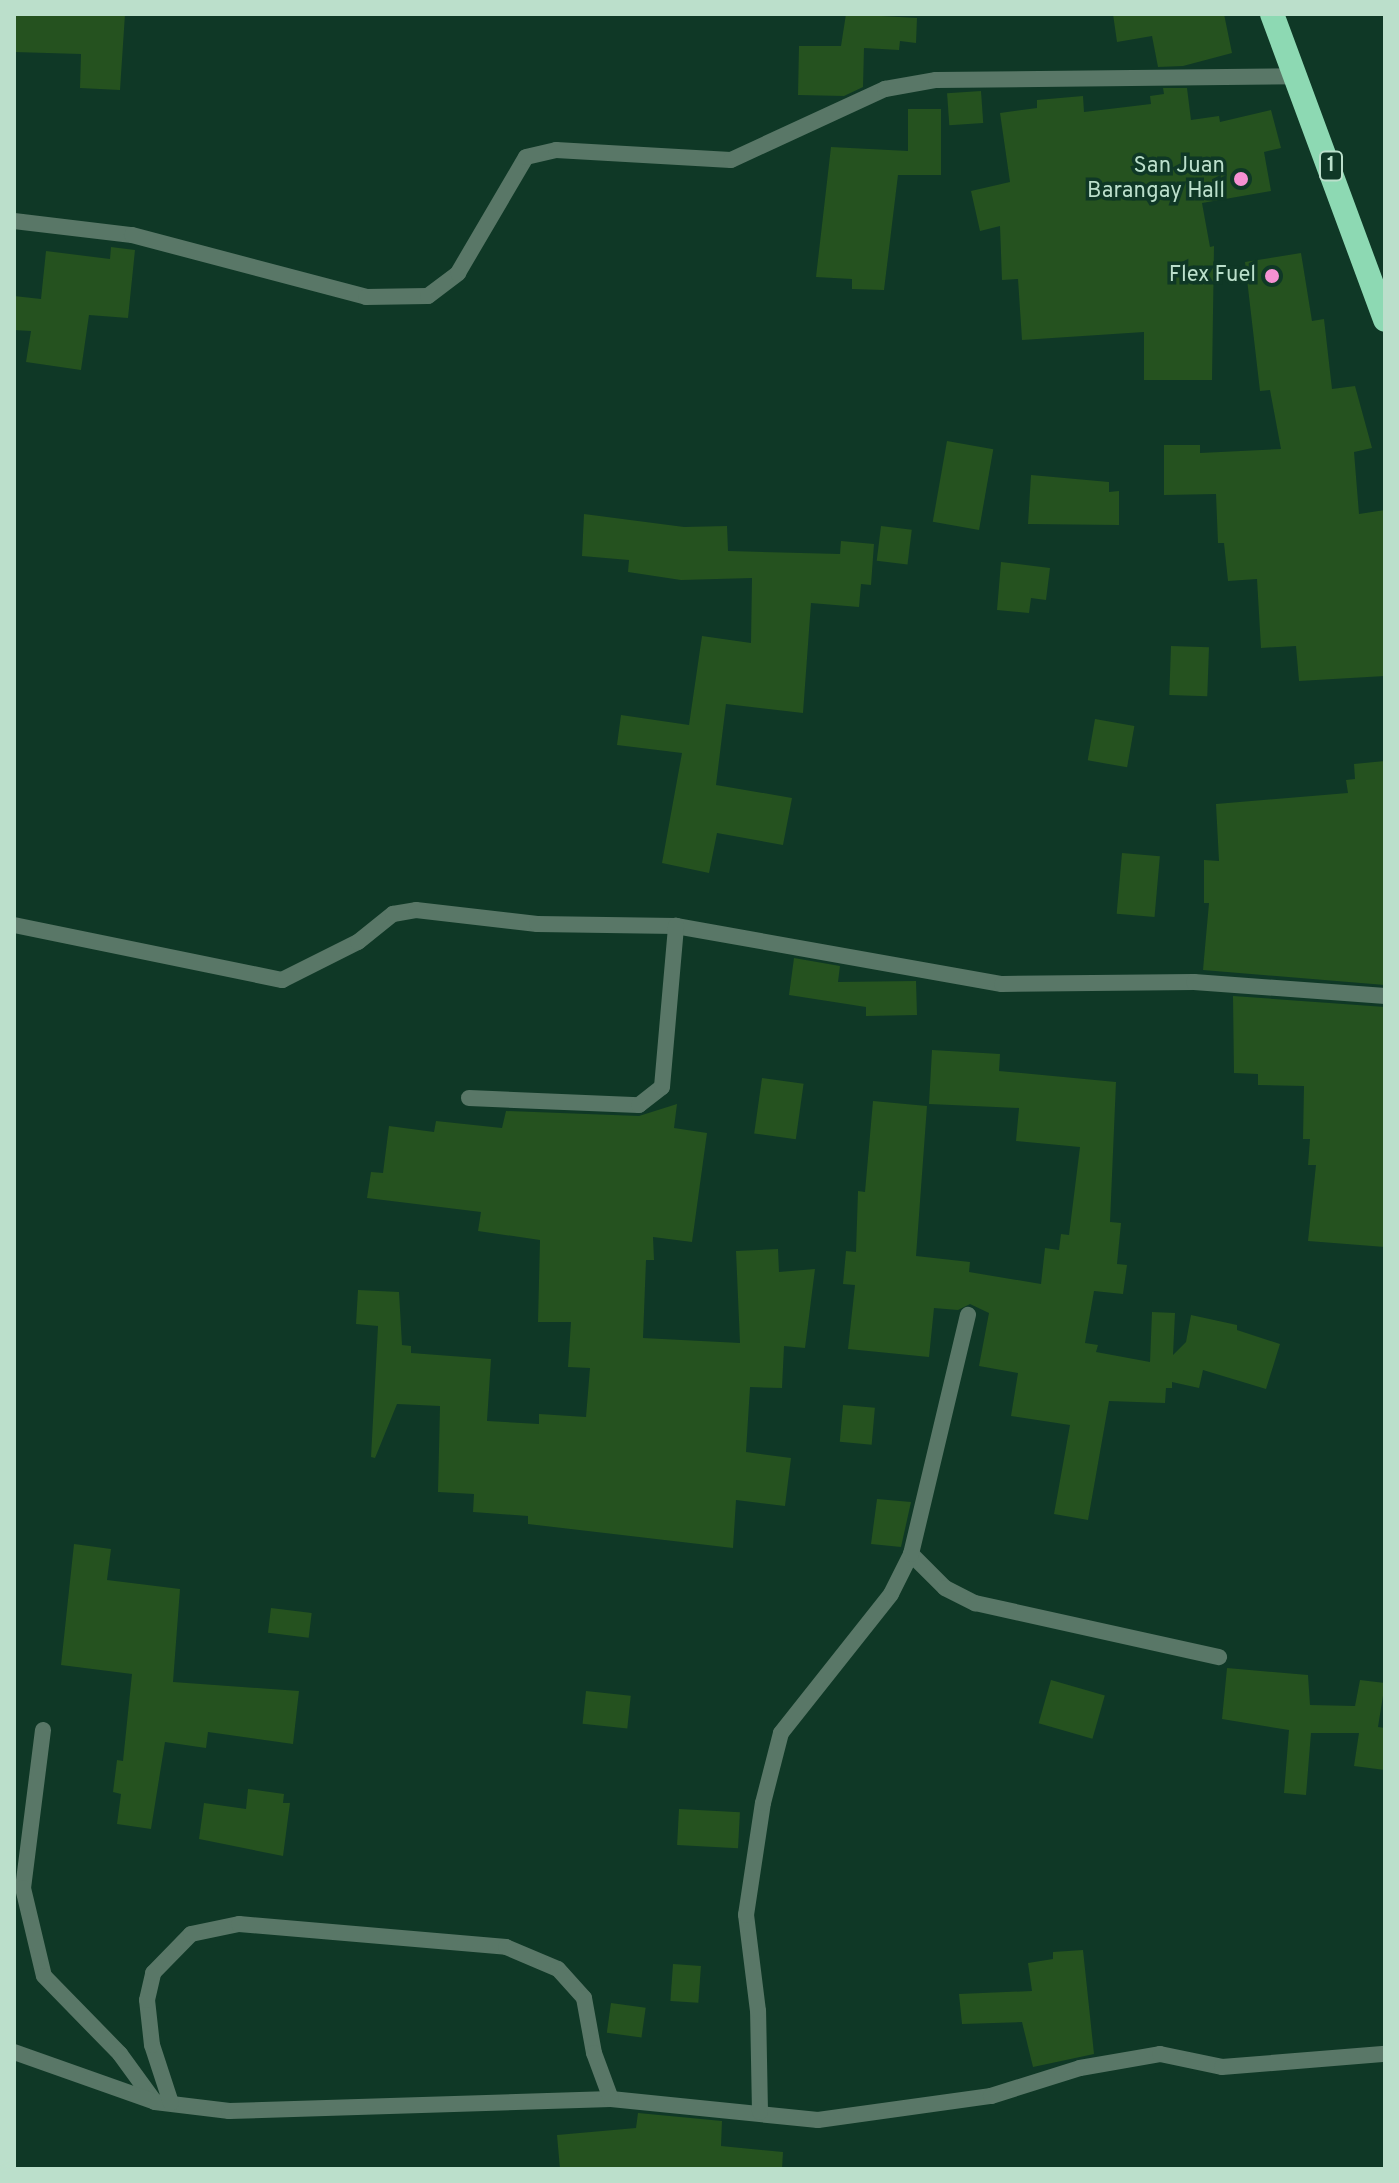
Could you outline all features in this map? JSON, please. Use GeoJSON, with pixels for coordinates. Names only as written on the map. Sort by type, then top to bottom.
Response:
{"type":"FeatureCollection","features":[{"type":"Feature","properties":{"kind":"highway","name":"1"},"geometry":{"type":"LineString","coordinates":[[1272,14],[1385,320]]}},
{"type":"Feature","properties":{"kind":"street"},"geometry":{"type":"LineString","coordinates":[[14,221],[132,235],[366,297],[428,296],[458,273],[526,157],[556,150],[731,160],[885,89],[936,80],[982,83],[1297,76]]}},
{"type":"Feature","properties":{"kind":"street"},"geometry":{"type":"LineString","coordinates":[[14,925],[282,980],[358,942],[393,914],[416,910],[537,924],[676,926],[1002,984],[1194,982],[1385,996]]}},
{"type":"Feature","properties":{"kind":"street"},"geometry":{"type":"LineString","coordinates":[[469,1098],[639,1105],[662,1087],[676,926]]}},
{"type":"Feature","properties":{"kind":"street"},"geometry":{"type":"LineString","coordinates":[[760,2112],[758,2011],[746,1915],[763,1803],[781,1733],[891,1594],[911,1554],[968,1315]]}},
{"type":"Feature","properties":{"kind":"street"},"geometry":{"type":"LineString","coordinates":[[911,1554],[945,1588],[975,1603],[1219,1657]]}},
{"type":"Feature","properties":{"kind":"street"},"geometry":{"type":"LineString","coordinates":[[43,1730],[23,1888],[44,1976],[163,2102]]}},
{"type":"Feature","properties":{"kind":"street"},"geometry":{"type":"LineString","coordinates":[[163,2102],[147,2000],[153,1973],[191,1934],[239,1924],[506,1947],[558,1969],[584,1998],[594,2053],[611,2099]]}},
{"type":"Feature","properties":{"kind":"street"},"geometry":{"type":"LineString","coordinates":[[14,2052],[163,2102],[229,2111],[611,2099],[818,2120],[991,2096],[1080,2068],[1160,2054],[1222,2067],[1385,2054]]}},
{"type":"Feature","properties":{"kind":"building"},"geometry":{"type":"Polygon","coordinates":[[[14,14],[125,14],[120,90],[80,88],[81,54],[14,52],[14,14]]]}},
{"type":"Feature","properties":{"kind":"building"},"geometry":{"type":"Polygon","coordinates":[[[846,14],[917,18],[916,43],[900,41],[899,50],[864,48],[863,87],[844,96],[798,95],[799,46],[841,46],[846,14]]]}},
{"type":"Feature","properties":{"kind":"building"},"geometry":{"type":"Polygon","coordinates":[[[1113,14],[1224,14],[1232,53],[1183,66],[1158,67],[1152,36],[1117,42],[1113,14]]]}},
{"type":"Feature","properties":{"kind":"building"},"geometry":{"type":"Polygon","coordinates":[[[1163,88],[1187,88],[1191,120],[1219,116],[1220,122],[1271,110],[1281,148],[1264,152],[1271,191],[1202,203],[1210,247],[1214,246],[1212,380],[1144,380],[1144,332],[1022,340],[1018,279],[1002,280],[1000,226],[980,231],[971,191],[1010,182],[1000,113],[1037,108],[1037,100],[1083,96],[1084,112],[1151,104],[1150,96],[1164,94],[1163,88]]]}},
{"type":"Feature","properties":{"kind":"building"},"geometry":{"type":"Polygon","coordinates":[[[981,91],[983,123],[949,125],[947,93],[981,91]]]}},
{"type":"Feature","properties":{"kind":"building"},"geometry":{"type":"Polygon","coordinates":[[[908,109],[941,109],[941,175],[898,175],[884,290],[852,289],[852,279],[816,277],[831,147],[908,151],[908,109]]]}},
{"type":"Feature","properties":{"kind":"building"},"geometry":{"type":"Polygon","coordinates":[[[111,247],[135,250],[128,318],[89,315],[81,370],[26,362],[31,331],[14,330],[14,296],[41,299],[46,251],[110,259],[111,247]]]}},
{"type":"Feature","properties":{"kind":"building"},"geometry":{"type":"Polygon","coordinates":[[[1301,253],[1312,321],[1324,319],[1332,389],[1355,386],[1372,448],[1354,452],[1359,514],[1385,510],[1385,676],[1299,681],[1296,646],[1261,648],[1257,579],[1228,581],[1224,543],[1218,543],[1216,494],[1164,495],[1164,445],[1200,445],[1200,453],[1281,449],[1270,390],[1260,391],[1245,262],[1301,253]]]}},
{"type":"Feature","properties":{"kind":"building"},"geometry":{"type":"Polygon","coordinates":[[[947,441],[993,449],[979,530],[933,522],[947,441]]]}},
{"type":"Feature","properties":{"kind":"building"},"geometry":{"type":"Polygon","coordinates":[[[1031,475],[1109,482],[1109,492],[1119,491],[1119,525],[1028,524],[1031,475]]]}},
{"type":"Feature","properties":{"kind":"building"},"geometry":{"type":"Polygon","coordinates":[[[584,514],[684,527],[727,526],[728,551],[840,554],[841,541],[874,544],[871,585],[861,584],[859,607],[811,603],[803,713],[726,704],[716,785],[792,798],[783,845],[717,833],[709,873],[662,863],[682,753],[617,745],[621,715],[689,725],[702,636],[751,643],[752,578],[681,580],[628,572],[629,560],[582,556],[584,514]]]}},
{"type":"Feature","properties":{"kind":"building"},"geometry":{"type":"Polygon","coordinates":[[[881,526],[912,530],[908,565],[877,561],[881,526]]]}},
{"type":"Feature","properties":{"kind":"building"},"geometry":{"type":"Polygon","coordinates":[[[1001,562],[1050,568],[1046,600],[1031,598],[1029,613],[997,610],[1001,562]]]}},
{"type":"Feature","properties":{"kind":"building"},"geometry":{"type":"Polygon","coordinates":[[[1171,646],[1209,647],[1207,696],[1169,695],[1171,646]]]}},
{"type":"Feature","properties":{"kind":"building"},"geometry":{"type":"Polygon","coordinates":[[[1095,719],[1134,726],[1127,767],[1088,760],[1095,719]]]}},
{"type":"Feature","properties":{"kind":"building"},"geometry":{"type":"Polygon","coordinates":[[[1385,761],[1385,985],[1203,970],[1209,903],[1204,903],[1204,860],[1219,861],[1216,804],[1348,793],[1346,780],[1355,779],[1354,764],[1385,761]]]}},
{"type":"Feature","properties":{"kind":"building"},"geometry":{"type":"Polygon","coordinates":[[[1122,853],[1160,856],[1155,917],[1117,914],[1122,853]]]}},
{"type":"Feature","properties":{"kind":"building"},"geometry":{"type":"Polygon","coordinates":[[[794,958],[840,966],[838,982],[916,981],[917,1015],[866,1016],[866,1007],[789,995],[794,958]]]}},
{"type":"Feature","properties":{"kind":"building"},"geometry":{"type":"Polygon","coordinates":[[[1233,996],[1385,1007],[1385,1247],[1308,1241],[1316,1165],[1308,1165],[1310,1139],[1303,1139],[1304,1086],[1258,1085],[1258,1074],[1234,1073],[1233,996]]]}},
{"type":"Feature","properties":{"kind":"building"},"geometry":{"type":"Polygon","coordinates":[[[932,1050],[1000,1054],[999,1071],[1116,1082],[1110,1222],[1121,1223],[1117,1264],[1127,1265],[1123,1294],[1094,1291],[1085,1343],[1098,1345],[1096,1352],[1150,1362],[1152,1312],[1175,1313],[1173,1355],[1186,1342],[1191,1315],[1237,1325],[1237,1330],[1280,1344],[1266,1389],[1203,1370],[1199,1388],[1172,1382],[1172,1388],[1166,1388],[1165,1403],[1109,1401],[1088,1520],[1054,1514],[1070,1425],[1011,1416],[1018,1373],[979,1366],[989,1313],[970,1304],[958,1310],[934,1308],[929,1357],[848,1349],[855,1285],[843,1284],[846,1251],[856,1252],[858,1191],[865,1192],[873,1101],[927,1106],[916,1256],[970,1262],[969,1272],[1041,1284],[1045,1248],[1059,1250],[1061,1234],[1069,1235],[1080,1147],[1016,1141],[1019,1108],[929,1104],[932,1050]]]}},
{"type":"Feature","properties":{"kind":"building"},"geometry":{"type":"Polygon","coordinates":[[[762,1078],[804,1084],[796,1139],[754,1133],[762,1078]]]}},
{"type":"Feature","properties":{"kind":"building"},"geometry":{"type":"Polygon","coordinates":[[[677,1104],[674,1128],[707,1133],[692,1242],[653,1237],[654,1260],[646,1260],[643,1338],[740,1343],[736,1251],[778,1249],[779,1272],[815,1269],[805,1348],[784,1346],[782,1388],[750,1387],[746,1452],[791,1458],[785,1506],[736,1500],[733,1548],[528,1524],[528,1516],[473,1512],[474,1494],[438,1492],[440,1406],[397,1404],[375,1458],[371,1457],[378,1326],[356,1324],[358,1290],[399,1292],[402,1345],[411,1346],[411,1353],[491,1359],[487,1421],[539,1424],[539,1414],[586,1417],[590,1368],[568,1367],[571,1322],[538,1322],[540,1240],[478,1231],[481,1212],[367,1198],[371,1172],[383,1173],[389,1126],[434,1132],[436,1121],[502,1128],[506,1111],[639,1116],[677,1104]]]}},
{"type":"Feature","properties":{"kind":"building"},"geometry":{"type":"Polygon","coordinates":[[[843,1405],[875,1408],[872,1445],[840,1442],[843,1405]]]}},
{"type":"Feature","properties":{"kind":"building"},"geometry":{"type":"Polygon","coordinates":[[[877,1499],[911,1502],[901,1547],[871,1544],[877,1499]]]}},
{"type":"Feature","properties":{"kind":"building"},"geometry":{"type":"Polygon","coordinates":[[[74,1544],[111,1549],[107,1580],[180,1589],[173,1682],[299,1691],[293,1744],[208,1732],[206,1748],[165,1742],[151,1829],[117,1824],[121,1794],[113,1792],[117,1760],[123,1761],[132,1674],[61,1665],[74,1544]]]}},
{"type":"Feature","properties":{"kind":"building"},"geometry":{"type":"Polygon","coordinates":[[[271,1608],[312,1613],[309,1638],[268,1633],[271,1608]]]}},
{"type":"Feature","properties":{"kind":"building"},"geometry":{"type":"Polygon","coordinates":[[[1227,1668],[1308,1675],[1310,1705],[1355,1706],[1360,1680],[1385,1683],[1378,1727],[1385,1728],[1385,1770],[1354,1766],[1359,1733],[1311,1733],[1306,1795],[1284,1793],[1289,1730],[1222,1719],[1227,1668]]]}},
{"type":"Feature","properties":{"kind":"building"},"geometry":{"type":"Polygon","coordinates":[[[1051,1680],[1105,1695],[1092,1739],[1039,1723],[1051,1680]]]}},
{"type":"Feature","properties":{"kind":"building"},"geometry":{"type":"Polygon","coordinates":[[[586,1691],[631,1696],[627,1729],[583,1724],[586,1691]]]}},
{"type":"Feature","properties":{"kind":"building"},"geometry":{"type":"Polygon","coordinates":[[[248,1789],[284,1794],[283,1803],[290,1803],[283,1856],[199,1839],[204,1803],[246,1809],[248,1789]]]}},
{"type":"Feature","properties":{"kind":"building"},"geometry":{"type":"Polygon","coordinates":[[[679,1809],[740,1812],[738,1848],[677,1845],[679,1809]]]}},
{"type":"Feature","properties":{"kind":"building"},"geometry":{"type":"Polygon","coordinates":[[[1083,1950],[1094,2054],[1033,2067],[1022,2022],[962,2024],[959,1994],[1032,1991],[1028,1963],[1053,1959],[1053,1952],[1083,1950]]]}},
{"type":"Feature","properties":{"kind":"building"},"geometry":{"type":"Polygon","coordinates":[[[673,1964],[701,1966],[698,2003],[670,2001],[673,1964]]]}},
{"type":"Feature","properties":{"kind":"building"},"geometry":{"type":"Polygon","coordinates":[[[611,2003],[646,2008],[641,2038],[607,2033],[611,2003]]]}},
{"type":"Feature","properties":{"kind":"building"},"geometry":{"type":"Polygon","coordinates":[[[638,2113],[722,2121],[721,2146],[783,2152],[782,2169],[560,2169],[557,2135],[636,2128],[638,2113]]]}},
{"type":"Feature","properties":{"kind":"place","name":"San Juan Barangay Hall"},"geometry":{"type":"Point","coordinates":[1241,179]}},
{"type":"Feature","properties":{"kind":"place","name":"Flex Fuel"},"geometry":{"type":"Point","coordinates":[1272,276]}}]}
